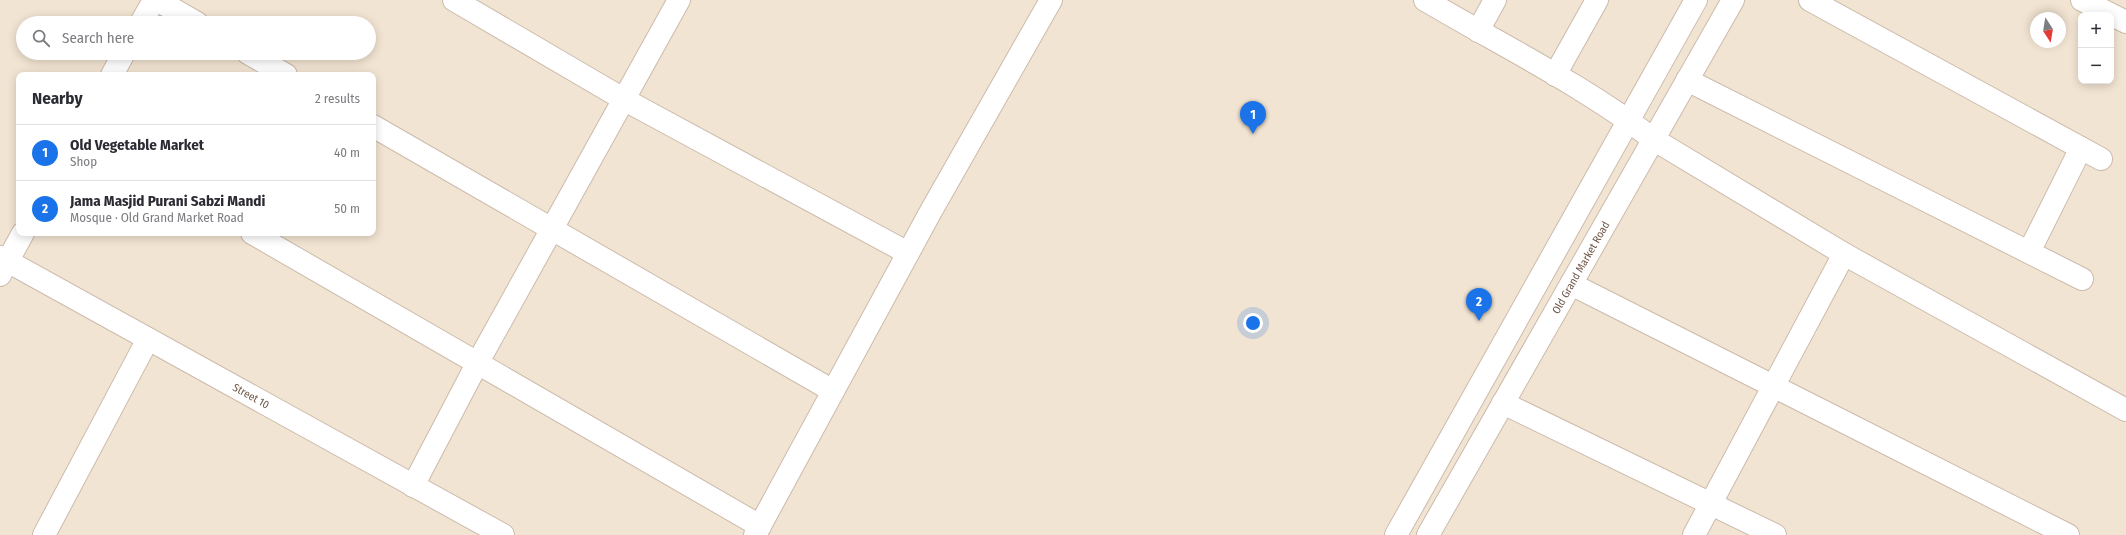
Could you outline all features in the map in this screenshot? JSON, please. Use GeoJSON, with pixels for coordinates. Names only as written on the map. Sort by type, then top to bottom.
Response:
{"type":"FeatureCollection","features":[{"type":"Feature","properties":{"kind":"street"},"geometry":{"type":"LineString","coordinates":[[145,16],[154,0]]}},
{"type":"Feature","properties":{"kind":"street"},"geometry":{"type":"LineString","coordinates":[[157,0],[185,16]]}},
{"type":"Feature","properties":{"kind":"street"},"geometry":{"type":"LineString","coordinates":[[454,0],[625,100],[908,253]]}},
{"type":"Feature","properties":{"kind":"street"},"geometry":{"type":"LineString","coordinates":[[413,486],[478,362],[553,230],[679,0]]}},
{"type":"Feature","properties":{"kind":"street"},"geometry":{"type":"LineString","coordinates":[[257,236],[478,362],[757,530],[908,253],[1052,0]]}},
{"type":"Feature","properties":{"kind":"street"},"geometry":{"type":"LineString","coordinates":[[1425,0],[1555,75],[1628,120],[1653,139],[1844,254],[2126,410]]}},
{"type":"Feature","properties":{"kind":"street"},"geometry":{"type":"LineString","coordinates":[[1478,31],[1495,0]]}},
{"type":"Feature","properties":{"kind":"street"},"geometry":{"type":"LineString","coordinates":[[1555,75],[1597,0]]}},
{"type":"Feature","properties":{"kind":"street"},"geometry":{"type":"LineString","coordinates":[[1396,535],[1696,0]]}},
{"type":"Feature","properties":{"kind":"street","name":"Old Grand Market Road"},"geometry":{"type":"LineString","coordinates":[[1428,535],[1733,0]]}},
{"type":"Feature","properties":{"kind":"street"},"geometry":{"type":"LineString","coordinates":[[1810,0],[2101,159]]}},
{"type":"Feature","properties":{"kind":"street"},"geometry":{"type":"LineString","coordinates":[[2082,0],[2126,22]]}},
{"type":"Feature","properties":{"kind":"street"},"geometry":{"type":"LineString","coordinates":[[114,72],[120,60]]}},
{"type":"Feature","properties":{"kind":"street"},"geometry":{"type":"LineString","coordinates":[[260,60],[281,72]]}},
{"type":"Feature","properties":{"kind":"street"},"geometry":{"type":"LineString","coordinates":[[1687,80],[2082,279]]}},
{"type":"Feature","properties":{"kind":"street"},"geometry":{"type":"LineString","coordinates":[[376,128],[833,391]]}},
{"type":"Feature","properties":{"kind":"street"},"geometry":{"type":"LineString","coordinates":[[2029,252],[2081,148]]}},
{"type":"Feature","properties":{"kind":"street"},"geometry":{"type":"LineString","coordinates":[[3,264],[21,236]]}},
{"type":"Feature","properties":{"kind":"street"},"geometry":{"type":"LineString","coordinates":[[1694,535],[1844,254]]}},
{"type":"Feature","properties":{"kind":"street","name":"Street 10"},"geometry":{"type":"LineString","coordinates":[[3,264],[148,339],[503,535]]}},
{"type":"Feature","properties":{"kind":"street"},"geometry":{"type":"LineString","coordinates":[[1571,284],[2068,535]]}},
{"type":"Feature","properties":{"kind":"street"},"geometry":{"type":"LineString","coordinates":[[44,535],[148,339]]}},
{"type":"Feature","properties":{"kind":"street"},"geometry":{"type":"LineString","coordinates":[[1503,403],[1775,535]]}},
{"type":"Feature","properties":{"kind":"shaded area"},"geometry":{"type":"Polygon","coordinates":[[[0,0],[2126,0],[2126,535],[0,535],[0,0]]]}},
{"type":"Feature","properties":{"kind":"place","name":"Old Vegetable Market"},"geometry":{"type":"Point","coordinates":[1253,134]}},
{"type":"Feature","properties":{"kind":"place","name":"Jama Masjid Purani Sabzi Mandi"},"geometry":{"type":"Point","coordinates":[1479,321]}}]}
